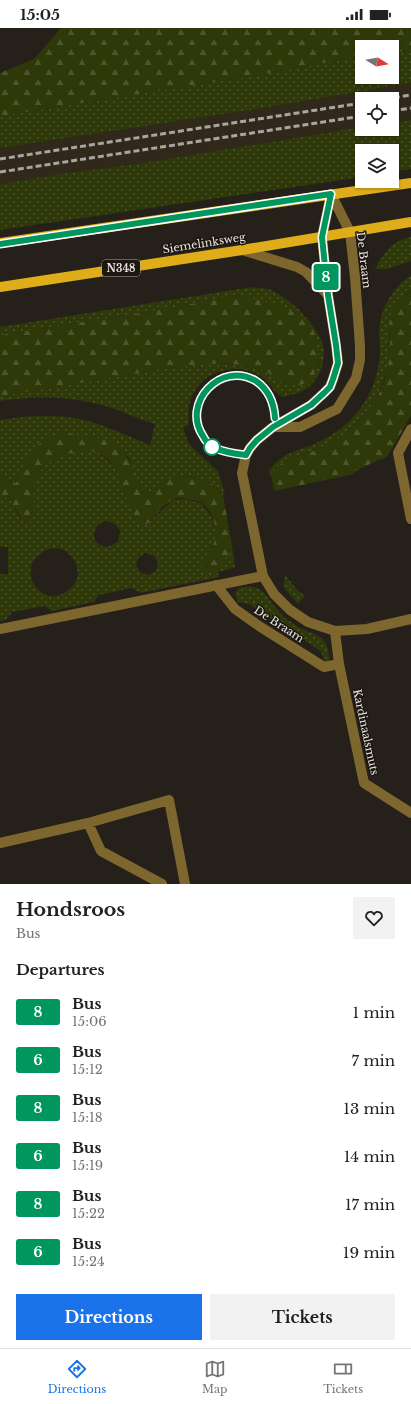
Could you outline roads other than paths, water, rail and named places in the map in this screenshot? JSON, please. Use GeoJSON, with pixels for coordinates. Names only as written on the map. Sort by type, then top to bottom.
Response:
{"type":"FeatureCollection","features":[{"type":"Feature","properties":{"kind":"main road"},"geometry":{"type":"LineString","coordinates":[[0,244],[411,183]]}},
{"type":"Feature","properties":{"kind":"main road","name":"Siemelinksweg"},"geometry":{"type":"LineString","coordinates":[[0,287],[242,250],[411,222]]}},
{"type":"Feature","properties":{"kind":"street","name":"De Braam"},"geometry":{"type":"LineString","coordinates":[[273,427],[300,427],[337,409],[356,378],[360,360],[360,346],[350,232],[331,194]]}},
{"type":"Feature","properties":{"kind":"street","name":"De Braam"},"geometry":{"type":"LineString","coordinates":[[331,194],[322,237],[328,295],[338,363],[333,379],[330,387],[311,405],[273,427],[257,440],[246,455],[242,473],[263,576],[274,594],[290,610],[308,622],[335,631],[367,629],[411,619]]}},
{"type":"Feature","properties":{"kind":"street"},"geometry":{"type":"LineString","coordinates":[[242,250],[297,267],[306,272],[328,295]]}},
{"type":"Feature","properties":{"kind":"street"},"geometry":{"type":"LineString","coordinates":[[411,429],[398,453],[411,519]]}},
{"type":"Feature","properties":{"kind":"street"},"geometry":{"type":"LineString","coordinates":[[0,629],[263,576]]}},
{"type":"Feature","properties":{"kind":"street","name":"De Braam"},"geometry":{"type":"LineString","coordinates":[[216,585],[235,609],[259,626],[324,667],[339,664]]}},
{"type":"Feature","properties":{"kind":"street","name":"Kardinaalsmuts"},"geometry":{"type":"LineString","coordinates":[[335,631],[339,664],[364,783],[411,813]]}},
{"type":"Feature","properties":{"kind":"street"},"geometry":{"type":"LineString","coordinates":[[0,843],[88,823],[169,800],[185,884]]}},
{"type":"Feature","properties":{"kind":"street"},"geometry":{"type":"LineString","coordinates":[[88,823],[101,851],[162,884]]}},
{"type":"Feature","properties":{"kind":"railway"},"geometry":{"type":"LineString","coordinates":[[399,97],[411,95]]}},
{"type":"Feature","properties":{"kind":"railway"},"geometry":{"type":"LineString","coordinates":[[0,159],[355,104]]}},
{"type":"Feature","properties":{"kind":"railway"},"geometry":{"type":"LineString","coordinates":[[399,110],[411,108]]}},
{"type":"Feature","properties":{"kind":"railway"},"geometry":{"type":"LineString","coordinates":[[0,172],[355,117]]}}]}
